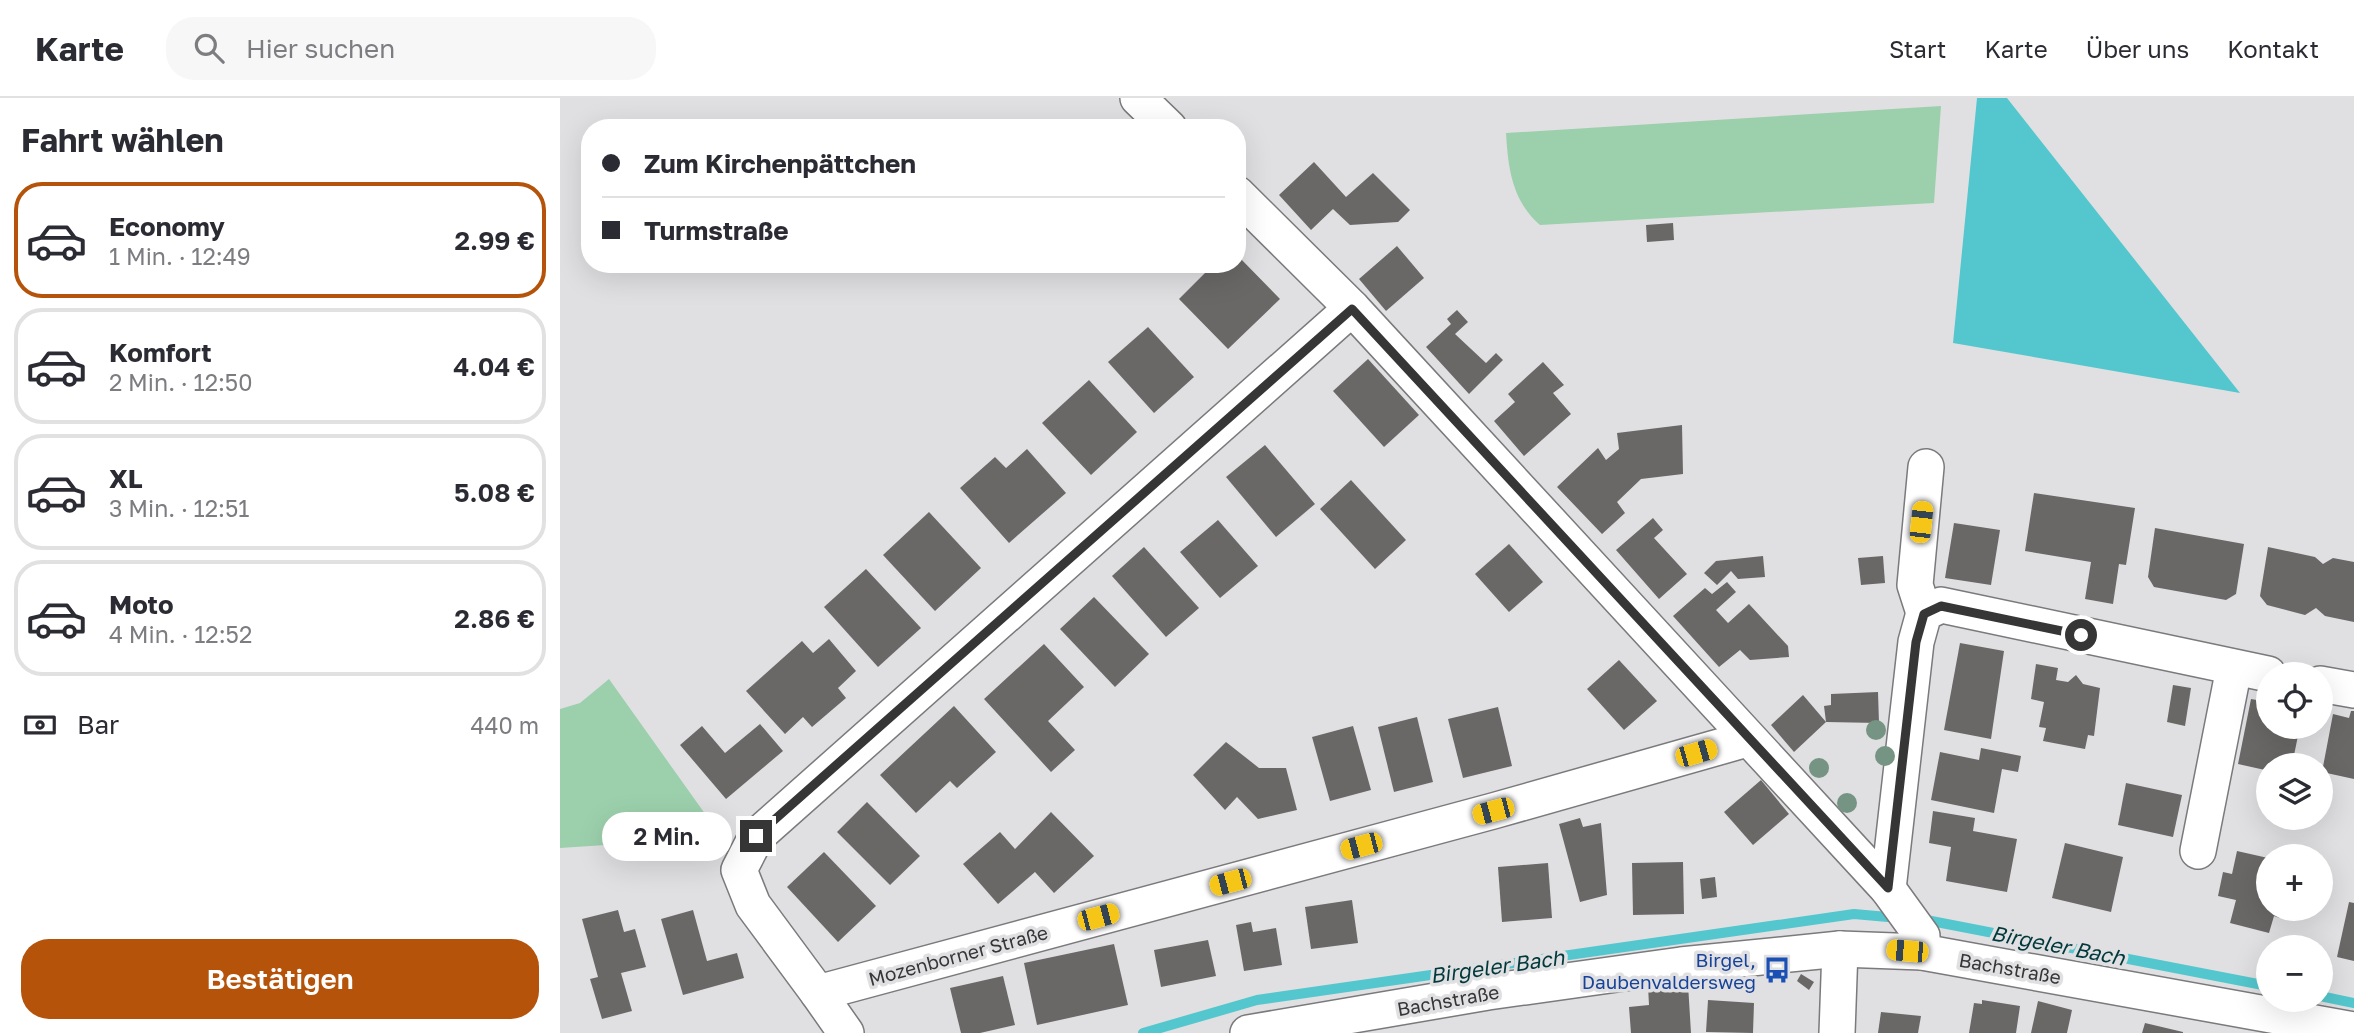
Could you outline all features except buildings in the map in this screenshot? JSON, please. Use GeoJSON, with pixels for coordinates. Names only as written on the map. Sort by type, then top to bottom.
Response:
{"type":"FeatureCollection","features":[{"type":"Feature","properties":{"kind":"street"},"geometry":{"type":"LineString","coordinates":[[1138,98],[1160,119]]}},
{"type":"Feature","properties":{"kind":"street"},"geometry":{"type":"LineString","coordinates":[[1246,203],[1352,309],[1894,897],[1922,944]]}},
{"type":"Feature","properties":{"kind":"street"},"geometry":{"type":"LineString","coordinates":[[846,1033],[754,905],[739,870],[756,836],[1352,309]]}},
{"type":"Feature","properties":{"kind":"street"},"geometry":{"type":"LineString","coordinates":[[1894,897],[1916,642],[1924,614],[1915,585],[1926,467]]}},
{"type":"Feature","properties":{"kind":"street"},"geometry":{"type":"LineString","coordinates":[[1924,614],[1941,606],[2256,672]]}},
{"type":"Feature","properties":{"kind":"street"},"geometry":{"type":"LineString","coordinates":[[2198,851],[2234,668]]}},
{"type":"Feature","properties":{"kind":"street"},"geometry":{"type":"LineString","coordinates":[[2333,686],[2354,690]]}},
{"type":"Feature","properties":{"kind":"street","name":"Mozenborner Straße"},"geometry":{"type":"LineString","coordinates":[[818,993],[1493,811],[1747,739]]}},
{"type":"Feature","properties":{"kind":"street","name":"Bachstraße"},"geometry":{"type":"LineString","coordinates":[[1248,1033],[1488,992],[1681,965],[1840,949],[1922,944],[2354,1030]]}},
{"type":"Feature","properties":{"kind":"street"},"geometry":{"type":"LineString","coordinates":[[1837,1033],[1840,949]]}},
{"type":"Feature","properties":{"kind":"green space"},"geometry":{"type":"Polygon","coordinates":[[[1941,106],[1934,203],[1540,225],[1517,195],[1508,159],[1506,133],[1941,106]]]}},
{"type":"Feature","properties":{"kind":"green space"},"geometry":{"type":"Polygon","coordinates":[[[609,679],[713,825],[688,846],[682,840],[560,848],[560,709],[580,703],[609,679]]]}},
{"type":"Feature","properties":{"kind":"water"},"geometry":{"type":"Polygon","coordinates":[[[1977,98],[2007,98],[2240,393],[1953,343],[1977,98]]]}},
{"type":"Feature","properties":{"kind":"waterway","name":"Birgeler Bach"},"geometry":{"type":"LineString","coordinates":[[1143,1033],[1257,1000],[1854,914],[1899,918]]}},
{"type":"Feature","properties":{"kind":"waterway","name":"Birgeler Bach"},"geometry":{"type":"LineString","coordinates":[[1921,919],[2256,984]]}},
{"type":"Feature","properties":{"kind":"waterway","name":"Birgeler Bach"},"geometry":{"type":"LineString","coordinates":[[2333,999],[2354,1003]]}},
{"type":"Feature","properties":{"kind":"place","name":"Birgel, Daubenvaldersweg"},"geometry":{"type":"Point","coordinates":[1777,970]}},
{"type":"Feature","properties":{"kind":"route"},"geometry":{"type":"LineString","coordinates":[[756,836],[1352,309],[1747,739],[1888,888],[1916,642],[1924,614],[1941,606],[2081,635]]}}]}
